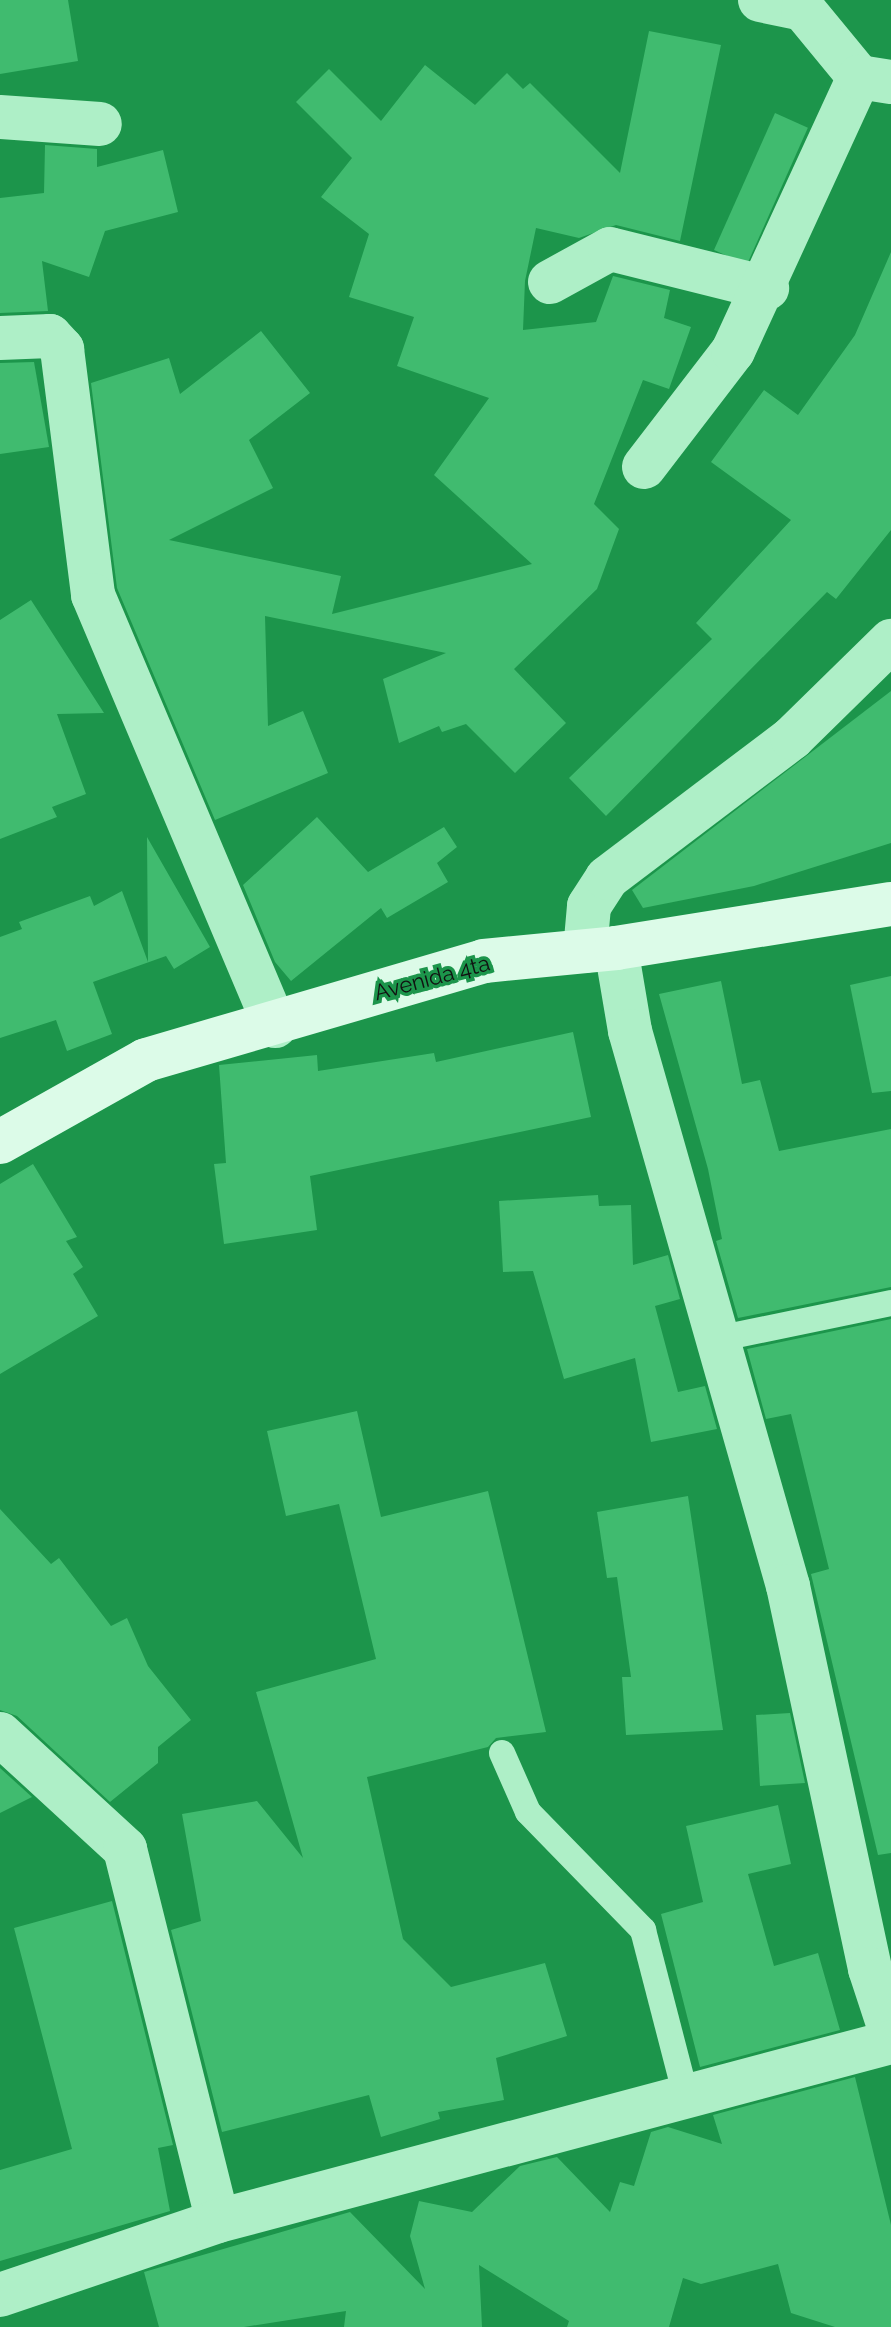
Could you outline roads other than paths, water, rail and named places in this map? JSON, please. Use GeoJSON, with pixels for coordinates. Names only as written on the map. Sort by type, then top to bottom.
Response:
{"type":"FeatureCollection","features":[{"type":"Feature","properties":{"kind":"street"},"geometry":{"type":"LineString","coordinates":[[644,467],[733,351],[875,80],[803,9],[760,0]]}},
{"type":"Feature","properties":{"kind":"street"},"geometry":{"type":"LineString","coordinates":[[0,117],[100,124]]}},
{"type":"Feature","properties":{"kind":"street"},"geometry":{"type":"LineString","coordinates":[[550,282],[610,249],[767,288]]}},
{"type":"Feature","properties":{"kind":"street"},"geometry":{"type":"LineString","coordinates":[[0,338],[50,336],[62,349],[93,595],[275,1026]]}},
{"type":"Feature","properties":{"kind":"street"},"geometry":{"type":"LineString","coordinates":[[891,641],[792,738],[607,878],[589,906],[630,1031],[788,1586],[870,1969],[891,2033]]}},
{"type":"Feature","properties":{"kind":"street","name":"Avenida 4ta"},"geometry":{"type":"LineString","coordinates":[[0,1142],[146,1060],[275,1026],[484,961],[601,950],[891,904]]}},
{"type":"Feature","properties":{"kind":"street"},"geometry":{"type":"LineString","coordinates":[[0,1734],[125,1849],[218,2221]]}},
{"type":"Feature","properties":{"kind":"street"},"geometry":{"type":"LineString","coordinates":[[0,2295],[218,2221],[891,2042]]}},
{"type":"Feature","properties":{"kind":"lane"},"geometry":{"type":"LineString","coordinates":[[717,1339],[891,1303]]}},
{"type":"Feature","properties":{"kind":"lane"},"geometry":{"type":"LineString","coordinates":[[502,1753],[528,1812],[643,1930],[686,2096]]}}]}
